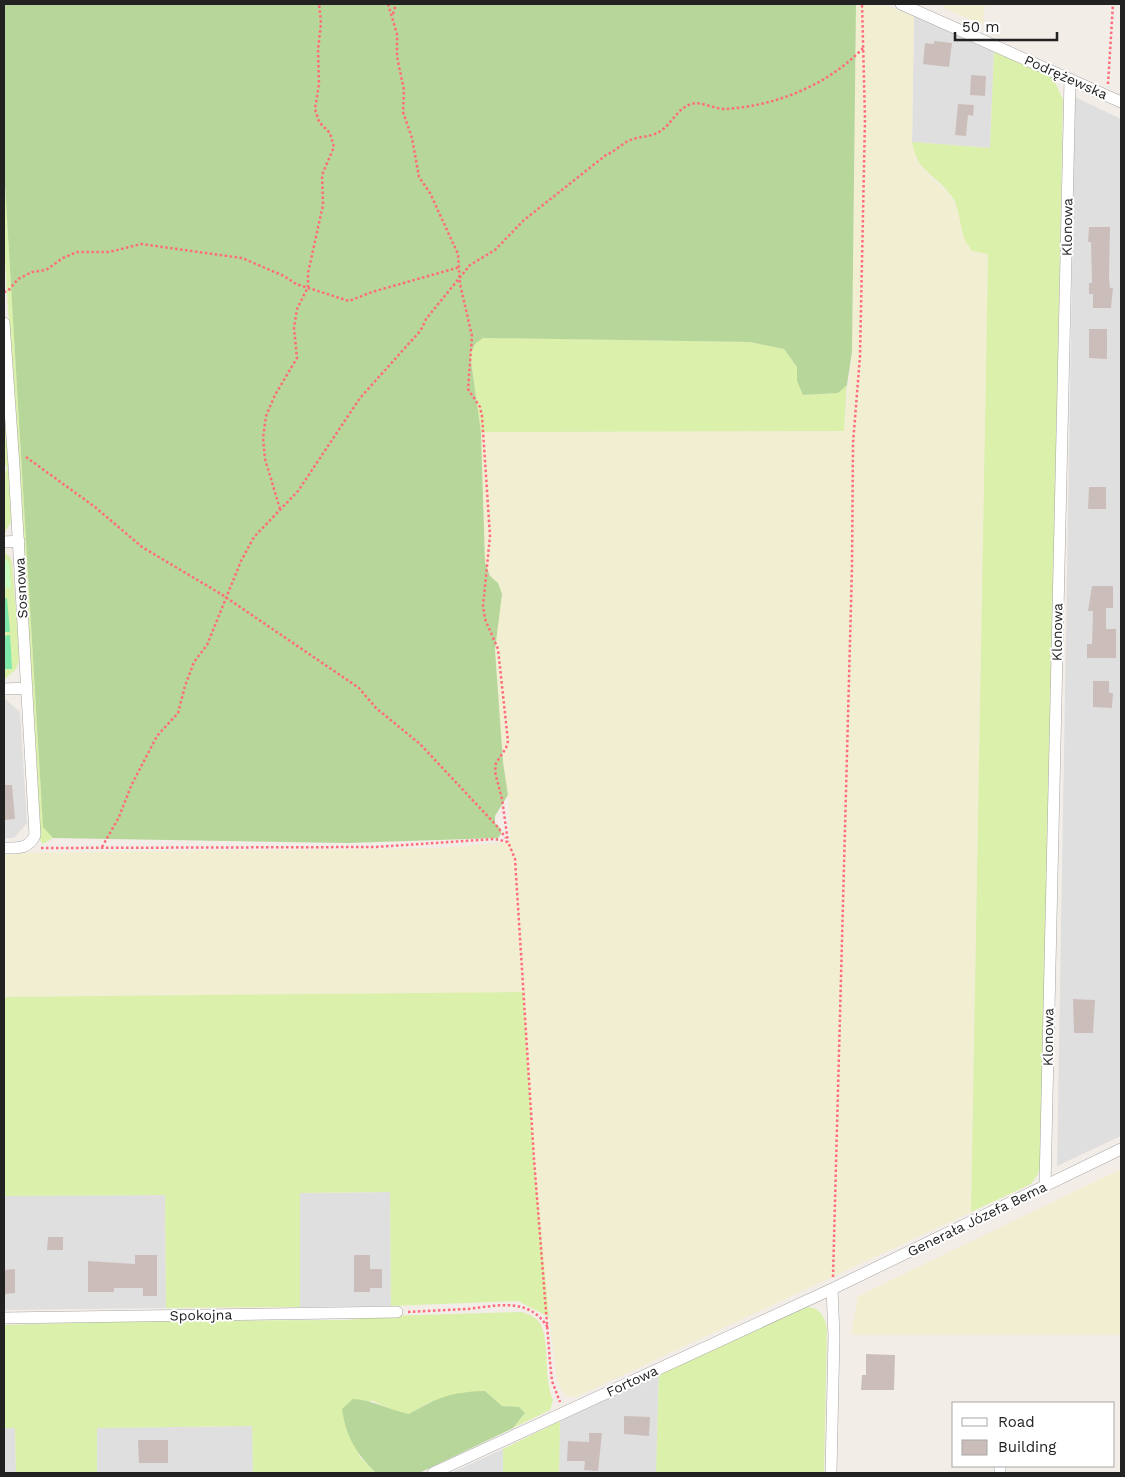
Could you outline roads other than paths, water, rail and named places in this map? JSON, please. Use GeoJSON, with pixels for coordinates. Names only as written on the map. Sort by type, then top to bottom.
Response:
{"type":"FeatureCollection","features":[{"type":"Feature","properties":{"kind":"street","name":"Podrężewska"},"geometry":{"type":"LineString","coordinates":[[901,4],[1121,102]]}},
{"type":"Feature","properties":{"kind":"street","name":"Klonowa"},"geometry":{"type":"LineString","coordinates":[[1045,1186],[1070,79]]}},
{"type":"Feature","properties":{"kind":"street","name":"Sosnowa"},"geometry":{"type":"LineString","coordinates":[[4,323],[6,387],[13,452],[19,541],[35,835],[31,844],[22,848],[4,848]]}},
{"type":"Feature","properties":{"kind":"street"},"geometry":{"type":"LineString","coordinates":[[4,542],[19,541]]}},
{"type":"Feature","properties":{"kind":"street"},"geometry":{"type":"LineString","coordinates":[[4,689],[27,688]]}},
{"type":"Feature","properties":{"kind":"street","name":"Generała Józefa Bema"},"geometry":{"type":"LineString","coordinates":[[832,1289],[1121,1149]]}},
{"type":"Feature","properties":{"kind":"street"},"geometry":{"type":"LineString","coordinates":[[831,1473],[834,1336],[832,1289]]}},
{"type":"Feature","properties":{"kind":"street","name":"Fortowa"},"geometry":{"type":"LineString","coordinates":[[433,1473],[832,1289]]}},
{"type":"Feature","properties":{"kind":"street","name":"Spokojna"},"geometry":{"type":"LineString","coordinates":[[4,1318],[397,1312]]}}]}
